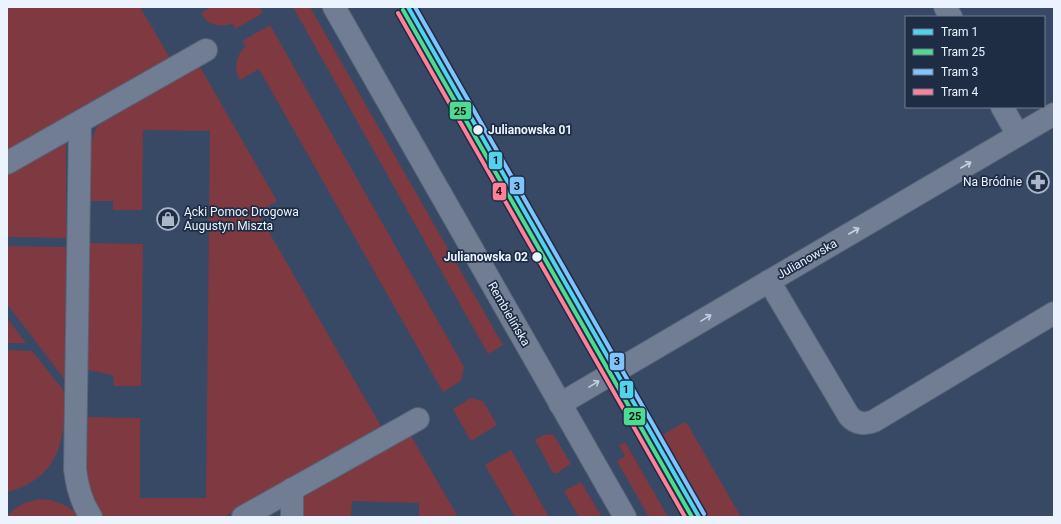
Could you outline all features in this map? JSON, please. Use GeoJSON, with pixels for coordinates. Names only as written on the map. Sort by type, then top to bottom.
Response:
{"type":"FeatureCollection","features":[{"type":"Feature","properties":{"kind":"street","name":"Rembielińska"},"geometry":{"type":"LineString","coordinates":[[334,7],[625,517]]}},
{"type":"Feature","properties":{"kind":"street"},"geometry":{"type":"LineString","coordinates":[[945,7],[950,16]]}},
{"type":"Feature","properties":{"kind":"street"},"geometry":{"type":"LineString","coordinates":[[7,163],[206,50]]}},
{"type":"Feature","properties":{"kind":"street"},"geometry":{"type":"LineString","coordinates":[[1003,108],[1018,135]]}},
{"type":"Feature","properties":{"kind":"street","name":"Julianowska"},"geometry":{"type":"LineString","coordinates":[[560,404],[1054,114]]}},
{"type":"Feature","properties":{"kind":"street"},"geometry":{"type":"LineString","coordinates":[[80,122],[75,469],[82,503],[91,517]]}},
{"type":"Feature","properties":{"kind":"street"},"geometry":{"type":"LineString","coordinates":[[769,281],[849,416],[855,422],[859,423],[874,421],[1054,313]]}},
{"type":"Feature","properties":{"kind":"street"},"geometry":{"type":"LineString","coordinates":[[243,517],[418,419]]}},
{"type":"Feature","properties":{"kind":"street"},"geometry":{"type":"LineString","coordinates":[[292,490],[292,517]]}},
{"type":"Feature","properties":{"kind":"shaded area"},"geometry":{"type":"Polygon","coordinates":[[[7,7],[140,7],[170,58],[7,152],[7,7]]]}},
{"type":"Feature","properties":{"kind":"shaded area"},"geometry":{"type":"Polygon","coordinates":[[[211,7],[260,7],[263,13],[235,29],[233,24],[219,25],[207,21],[201,13],[211,7]]]}},
{"type":"Feature","properties":{"kind":"shaded area"},"geometry":{"type":"Polygon","coordinates":[[[293,7],[310,7],[503,345],[488,354],[293,7]]]}},
{"type":"Feature","properties":{"kind":"shaded area"},"geometry":{"type":"Polygon","coordinates":[[[270,25],[464,367],[461,381],[443,392],[259,69],[240,80],[236,66],[240,53],[246,46],[242,41],[270,25]]]}},
{"type":"Feature","properties":{"kind":"shaded area"},"geometry":{"type":"Polygon","coordinates":[[[199,65],[277,201],[258,213],[382,428],[224,517],[103,517],[91,495],[88,483],[87,457],[89,417],[140,418],[140,498],[206,498],[210,131],[143,130],[142,210],[113,210],[113,201],[90,201],[89,170],[90,148],[96,129],[101,122],[199,65]]]}},
{"type":"Feature","properties":{"kind":"shaded area"},"geometry":{"type":"Polygon","coordinates":[[[66,141],[66,238],[7,237],[7,175],[66,141]]]}},
{"type":"Feature","properties":{"kind":"shaded area"},"geometry":{"type":"Polygon","coordinates":[[[89,243],[143,244],[141,386],[114,386],[113,375],[88,370],[89,243]]]}},
{"type":"Feature","properties":{"kind":"shaded area"},"geometry":{"type":"Polygon","coordinates":[[[7,246],[66,247],[65,380],[7,304],[7,246]]]}},
{"type":"Feature","properties":{"kind":"shaded area"},"geometry":{"type":"Polygon","coordinates":[[[7,318],[26,343],[7,343],[7,318]]]}},
{"type":"Feature","properties":{"kind":"shaded area"},"geometry":{"type":"Polygon","coordinates":[[[7,350],[32,351],[61,387],[64,392],[65,399],[61,441],[51,464],[33,481],[7,492],[7,350]]]}},
{"type":"Feature","properties":{"kind":"shaded area"},"geometry":{"type":"Polygon","coordinates":[[[471,398],[483,401],[497,425],[471,441],[453,409],[471,398]]]}},
{"type":"Feature","properties":{"kind":"shaded area"},"geometry":{"type":"Polygon","coordinates":[[[684,422],[688,425],[741,517],[707,517],[661,436],[684,422]]]}},
{"type":"Feature","properties":{"kind":"shaded area"},"geometry":{"type":"Polygon","coordinates":[[[410,434],[458,517],[419,517],[419,503],[352,501],[351,517],[300,517],[301,496],[410,434]]]}},
{"type":"Feature","properties":{"kind":"shaded area"},"geometry":{"type":"Polygon","coordinates":[[[549,434],[555,437],[571,464],[557,473],[553,473],[535,440],[549,434]]]}},
{"type":"Feature","properties":{"kind":"shaded area"},"geometry":{"type":"Polygon","coordinates":[[[625,442],[668,517],[649,517],[617,461],[625,456],[619,445],[625,442]]]}},
{"type":"Feature","properties":{"kind":"shaded area"},"geometry":{"type":"Polygon","coordinates":[[[511,450],[549,517],[515,517],[485,465],[511,450]]]}},
{"type":"Feature","properties":{"kind":"shaded area"},"geometry":{"type":"Polygon","coordinates":[[[581,482],[602,517],[579,517],[564,491],[581,482]]]}},
{"type":"Feature","properties":{"kind":"shaded area"},"geometry":{"type":"Polygon","coordinates":[[[41,499],[62,504],[80,517],[7,517],[14,509],[22,504],[41,499]]]}},
{"type":"Feature","properties":{"kind":"tram line","name":"1"},"geometry":{"type":"LineString","coordinates":[[408,7],[699,517]]}},
{"type":"Feature","properties":{"kind":"tram line","name":"3"},"geometry":{"type":"LineString","coordinates":[[415,7],[704,514]]}},
{"type":"Feature","properties":{"kind":"tram line","name":"25"},"geometry":{"type":"LineString","coordinates":[[403,10],[692,517]]}},
{"type":"Feature","properties":{"kind":"tram line","name":"4"},"geometry":{"type":"LineString","coordinates":[[398,13],[685,517]]}},
{"type":"Feature","properties":{"kind":"place","name":"Julianowska 01"},"geometry":{"type":"Point","coordinates":[478,130]}},
{"type":"Feature","properties":{"kind":"place","name":"Na Bródnie"},"geometry":{"type":"Point","coordinates":[1038,182]}},
{"type":"Feature","properties":{"kind":"place","name":"Ącki Pomoc Drogowa Augustyn Miszta"},"geometry":{"type":"Point","coordinates":[168,219]}},
{"type":"Feature","properties":{"kind":"place","name":"Julianowska 02"},"geometry":{"type":"Point","coordinates":[537,257]}}]}
